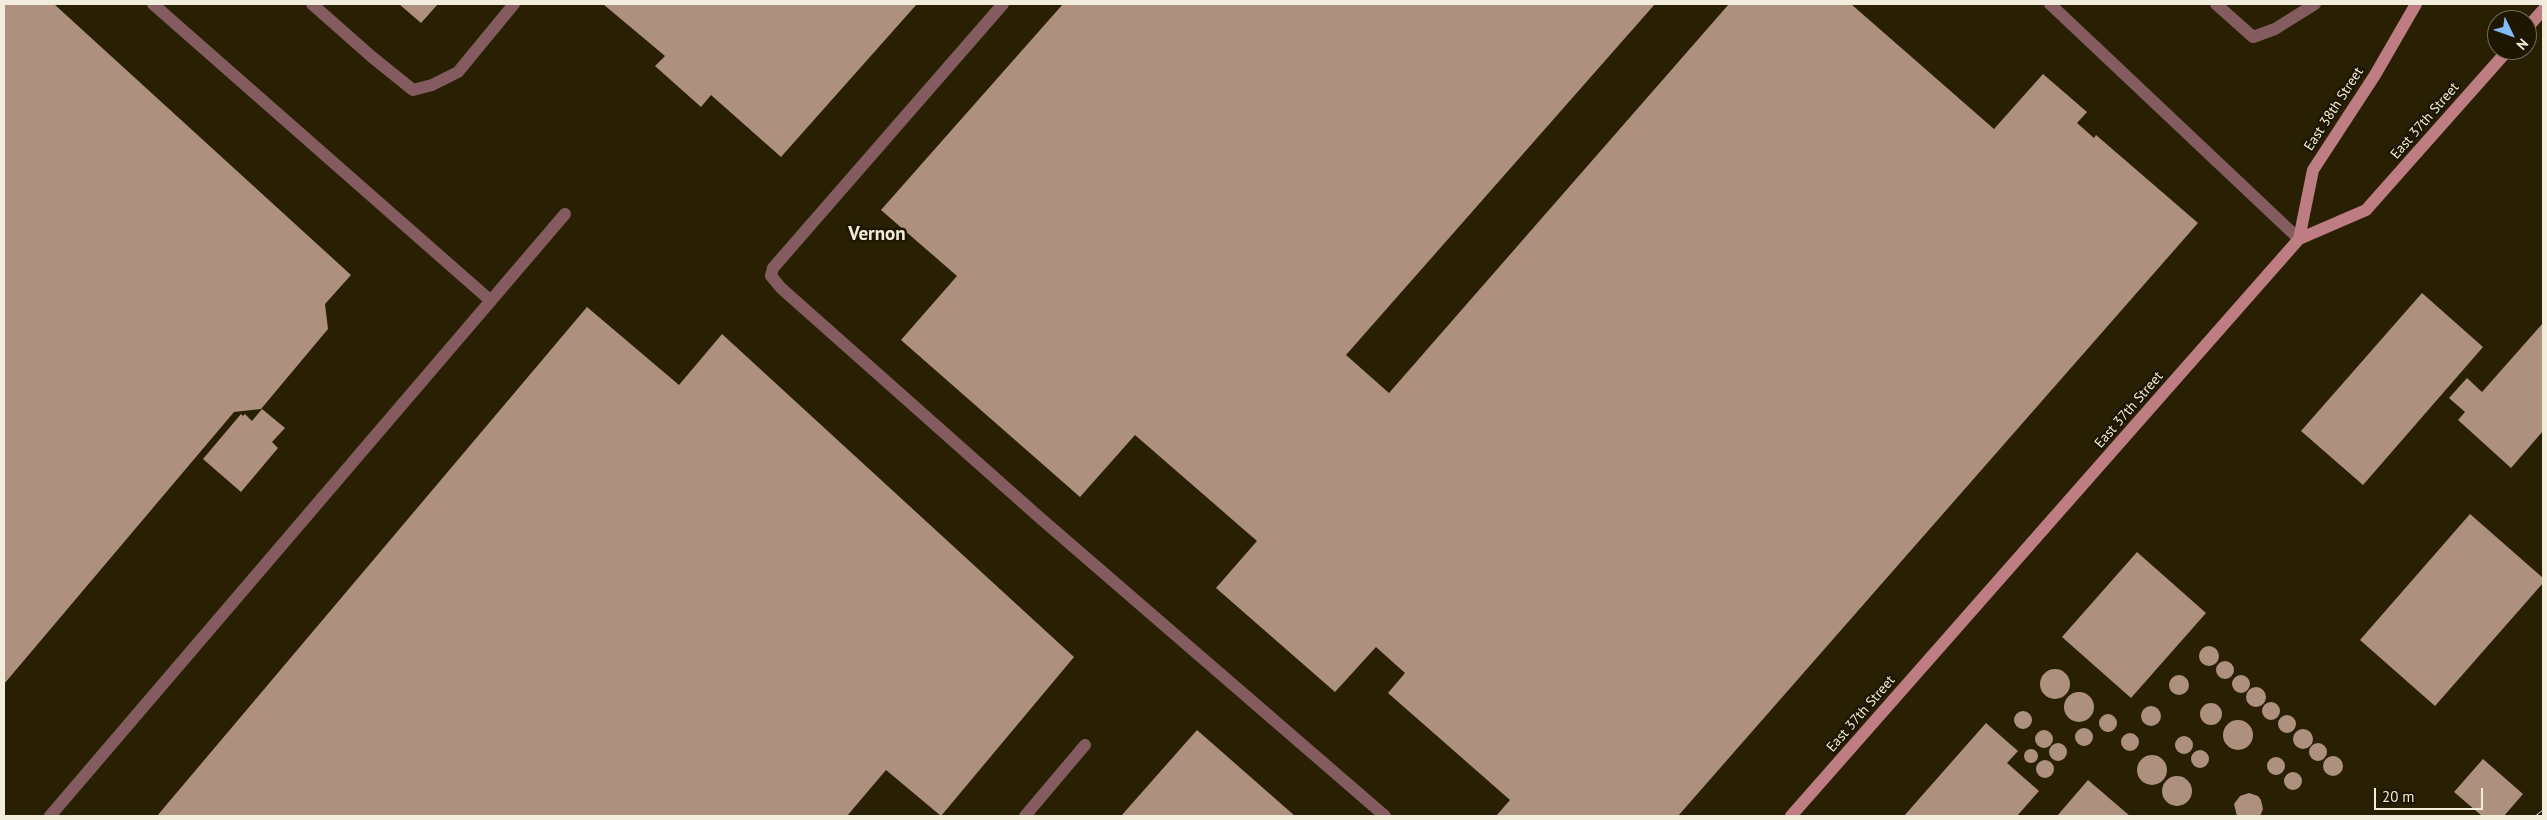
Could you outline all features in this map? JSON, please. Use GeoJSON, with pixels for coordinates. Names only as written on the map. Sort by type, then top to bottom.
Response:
{"type":"FeatureCollection","features":[{"type":"Feature","properties":{"kind":"main road","name":"East 38th Street"},"geometry":{"type":"LineString","coordinates":[[2298,239],[2313,170],[2375,75],[2416,4]]}},
{"type":"Feature","properties":{"kind":"main road","name":"East 37th Street"},"geometry":{"type":"LineString","coordinates":[[1792,816],[2298,239],[2366,210],[2499,60]]}},
{"type":"Feature","properties":{"kind":"lane"},"geometry":{"type":"LineString","coordinates":[[153,4],[491,301]]}},
{"type":"Feature","properties":{"kind":"lane"},"geometry":{"type":"LineString","coordinates":[[312,4],[372,58],[413,90],[432,85],[458,72],[514,4]]}},
{"type":"Feature","properties":{"kind":"lane"},"geometry":{"type":"LineString","coordinates":[[1003,4],[773,268],[771,276],[788,294],[1039,516],[1385,816]]}},
{"type":"Feature","properties":{"kind":"lane"},"geometry":{"type":"LineString","coordinates":[[2050,4],[2298,239]]}},
{"type":"Feature","properties":{"kind":"lane"},"geometry":{"type":"LineString","coordinates":[[2216,4],[2252,37],[2275,29],[2315,4]]}},
{"type":"Feature","properties":{"kind":"lane"},"geometry":{"type":"LineString","coordinates":[[50,816],[566,214]]}},
{"type":"Feature","properties":{"kind":"lane"},"geometry":{"type":"LineString","coordinates":[[1025,816],[1086,745]]}},
{"type":"Feature","properties":{"kind":"building"},"geometry":{"type":"Polygon","coordinates":[[[4,4],[54,4],[351,275],[325,304],[328,329],[261,409],[234,412],[4,684],[4,4]]]}},
{"type":"Feature","properties":{"kind":"building"},"geometry":{"type":"Polygon","coordinates":[[[399,4],[438,4],[421,23],[399,4]]]}},
{"type":"Feature","properties":{"kind":"building"},"geometry":{"type":"Polygon","coordinates":[[[603,4],[917,4],[781,157],[711,95],[701,107],[655,66],[665,56],[603,4]]]}},
{"type":"Feature","properties":{"kind":"building"},"geometry":{"type":"Polygon","coordinates":[[[1063,4],[1655,4],[1346,355],[1389,393],[1729,4],[1851,4],[1994,129],[2043,74],[2087,112],[2077,123],[2094,138],[2096,135],[2198,223],[1678,816],[1496,816],[1510,800],[1388,693],[1405,673],[1376,647],[1335,692],[1216,588],[1257,541],[1135,435],[1080,497],[901,340],[957,276],[881,210],[1063,4]]]}},
{"type":"Feature","properties":{"kind":"building"},"geometry":{"type":"Polygon","coordinates":[[[2422,293],[2483,347],[2363,485],[2301,431],[2422,293]]]}},
{"type":"Feature","properties":{"kind":"building"},"geometry":{"type":"Polygon","coordinates":[[[587,307],[679,385],[722,334],[1074,657],[941,816],[886,770],[847,816],[157,816],[587,307]]]}},
{"type":"Feature","properties":{"kind":"building"},"geometry":{"type":"Polygon","coordinates":[[[2543,323],[2543,431],[2511,468],[2458,420],[2465,412],[2449,398],[2467,378],[2482,392],[2543,323]]]}},
{"type":"Feature","properties":{"kind":"building"},"geometry":{"type":"Polygon","coordinates":[[[262,409],[285,428],[272,442],[278,448],[241,492],[203,459],[241,414],[243,416],[245,414],[252,421],[262,409]]]}},
{"type":"Feature","properties":{"kind":"building"},"geometry":{"type":"Polygon","coordinates":[[[2470,514],[2543,578],[2543,583],[2435,706],[2360,640],[2470,514]]]}},
{"type":"Feature","properties":{"kind":"building"},"geometry":{"type":"Polygon","coordinates":[[[2137,552],[2206,613],[2131,698],[2062,637],[2137,552]]]}},
{"type":"Feature","properties":{"kind":"building"},"geometry":{"type":"Polygon","coordinates":[[[2209,646],[2216,649],[2219,656],[2216,663],[2209,666],[2202,663],[2199,656],[2202,649],[2209,646]]]}},
{"type":"Feature","properties":{"kind":"building"},"geometry":{"type":"Polygon","coordinates":[[[2225,661],[2231,664],[2234,670],[2231,676],[2225,679],[2219,676],[2216,670],[2219,664],[2225,661]]]}},
{"type":"Feature","properties":{"kind":"building"},"geometry":{"type":"Polygon","coordinates":[[[2055,669],[2066,673],[2070,684],[2066,695],[2055,699],[2044,695],[2040,684],[2044,673],[2055,669]]]}},
{"type":"Feature","properties":{"kind":"building"},"geometry":{"type":"Polygon","coordinates":[[[2175,675],[2183,675],[2189,681],[2189,689],[2183,695],[2175,695],[2169,689],[2169,681],[2175,675]]]}},
{"type":"Feature","properties":{"kind":"building"},"geometry":{"type":"Polygon","coordinates":[[[2241,675],[2247,678],[2250,684],[2247,690],[2241,693],[2235,690],[2232,684],[2235,678],[2241,675]]]}},
{"type":"Feature","properties":{"kind":"building"},"geometry":{"type":"Polygon","coordinates":[[[2256,687],[2263,690],[2266,697],[2263,704],[2256,707],[2249,704],[2246,697],[2249,690],[2256,687]]]}},
{"type":"Feature","properties":{"kind":"building"},"geometry":{"type":"Polygon","coordinates":[[[2079,692],[2090,696],[2094,707],[2090,718],[2079,722],[2068,718],[2064,707],[2068,696],[2079,692]]]}},
{"type":"Feature","properties":{"kind":"building"},"geometry":{"type":"Polygon","coordinates":[[[2267,702],[2275,702],[2280,707],[2278,718],[2267,720],[2262,715],[2262,707],[2267,702]]]}},
{"type":"Feature","properties":{"kind":"building"},"geometry":{"type":"Polygon","coordinates":[[[2211,703],[2219,706],[2222,714],[2219,722],[2211,725],[2203,722],[2200,714],[2203,706],[2211,703]]]}},
{"type":"Feature","properties":{"kind":"building"},"geometry":{"type":"Polygon","coordinates":[[[2151,706],[2158,709],[2161,716],[2158,723],[2151,726],[2144,723],[2141,716],[2144,709],[2151,706]]]}},
{"type":"Feature","properties":{"kind":"building"},"geometry":{"type":"Polygon","coordinates":[[[2023,711],[2029,714],[2032,720],[2029,726],[2023,729],[2017,726],[2014,720],[2017,714],[2023,711]]]}},
{"type":"Feature","properties":{"kind":"building"},"geometry":{"type":"Polygon","coordinates":[[[2108,714],[2114,717],[2117,723],[2114,729],[2108,732],[2102,729],[2099,723],[2102,717],[2108,714]]]}},
{"type":"Feature","properties":{"kind":"building"},"geometry":{"type":"Polygon","coordinates":[[[2283,715],[2291,715],[2296,720],[2294,731],[2283,733],[2278,728],[2278,720],[2283,715]]]}},
{"type":"Feature","properties":{"kind":"building"},"geometry":{"type":"Polygon","coordinates":[[[2238,720],[2244,721],[2252,729],[2252,741],[2244,749],[2238,750],[2232,749],[2224,741],[2223,735],[2224,729],[2232,721],[2238,720]]]}},
{"type":"Feature","properties":{"kind":"building"},"geometry":{"type":"Polygon","coordinates":[[[1986,723],[2018,751],[2007,763],[2039,791],[2017,816],[1904,816],[1986,723]]]}},
{"type":"Feature","properties":{"kind":"building"},"geometry":{"type":"Polygon","coordinates":[[[2084,728],[2090,731],[2093,737],[2090,743],[2084,746],[2078,743],[2075,737],[2078,731],[2084,728]]]}},
{"type":"Feature","properties":{"kind":"building"},"geometry":{"type":"Polygon","coordinates":[[[2303,729],[2310,732],[2313,739],[2310,746],[2303,749],[2296,746],[2293,739],[2296,732],[2303,729]]]}},
{"type":"Feature","properties":{"kind":"building"},"geometry":{"type":"Polygon","coordinates":[[[1197,730],[1295,816],[1121,816],[1197,730]]]}},
{"type":"Feature","properties":{"kind":"building"},"geometry":{"type":"Polygon","coordinates":[[[2044,730],[2050,733],[2053,739],[2050,745],[2044,748],[2038,745],[2035,739],[2038,733],[2044,730]]]}},
{"type":"Feature","properties":{"kind":"building"},"geometry":{"type":"Polygon","coordinates":[[[2130,733],[2136,736],[2139,742],[2136,748],[2130,751],[2124,748],[2121,742],[2124,736],[2130,733]]]}},
{"type":"Feature","properties":{"kind":"building"},"geometry":{"type":"Polygon","coordinates":[[[2184,736],[2190,739],[2193,745],[2190,751],[2184,754],[2178,751],[2175,745],[2178,739],[2184,736]]]}},
{"type":"Feature","properties":{"kind":"building"},"geometry":{"type":"Polygon","coordinates":[[[2058,743],[2066,748],[2067,752],[2062,760],[2058,761],[2050,756],[2049,752],[2054,744],[2058,743]]]}},
{"type":"Feature","properties":{"kind":"building"},"geometry":{"type":"Polygon","coordinates":[[[2314,743],[2322,743],[2327,748],[2325,759],[2314,761],[2309,756],[2309,748],[2314,743]]]}},
{"type":"Feature","properties":{"kind":"building"},"geometry":{"type":"Polygon","coordinates":[[[2028,749],[2034,749],[2038,756],[2034,763],[2028,763],[2024,759],[2024,753],[2028,749]]]}},
{"type":"Feature","properties":{"kind":"building"},"geometry":{"type":"Polygon","coordinates":[[[2196,750],[2204,750],[2209,755],[2207,766],[2196,768],[2191,763],[2191,755],[2196,750]]]}},
{"type":"Feature","properties":{"kind":"building"},"geometry":{"type":"Polygon","coordinates":[[[2152,755],[2162,760],[2167,770],[2162,780],[2152,785],[2142,780],[2137,770],[2142,760],[2152,755]]]}},
{"type":"Feature","properties":{"kind":"building"},"geometry":{"type":"Polygon","coordinates":[[[2333,756],[2340,759],[2343,766],[2340,773],[2333,776],[2326,773],[2323,766],[2326,759],[2333,756]]]}},
{"type":"Feature","properties":{"kind":"building"},"geometry":{"type":"Polygon","coordinates":[[[2272,757],[2280,757],[2285,762],[2283,773],[2272,775],[2267,770],[2267,762],[2272,757]]]}},
{"type":"Feature","properties":{"kind":"building"},"geometry":{"type":"Polygon","coordinates":[[[2483,759],[2523,794],[2504,816],[2482,816],[2454,792],[2483,759]]]}},
{"type":"Feature","properties":{"kind":"building"},"geometry":{"type":"Polygon","coordinates":[[[2041,760],[2049,760],[2054,765],[2052,776],[2041,778],[2036,773],[2036,765],[2041,760]]]}},
{"type":"Feature","properties":{"kind":"building"},"geometry":{"type":"Polygon","coordinates":[[[2293,772],[2299,775],[2302,781],[2299,787],[2293,790],[2287,787],[2284,781],[2287,775],[2293,772]]]}},
{"type":"Feature","properties":{"kind":"building"},"geometry":{"type":"Polygon","coordinates":[[[2177,776],[2188,780],[2192,791],[2188,802],[2177,806],[2166,802],[2162,791],[2166,780],[2177,776]]]}},
{"type":"Feature","properties":{"kind":"building"},"geometry":{"type":"Polygon","coordinates":[[[2088,780],[2130,816],[2057,816],[2088,780]]]}},
{"type":"Feature","properties":{"kind":"building"},"geometry":{"type":"Polygon","coordinates":[[[2249,793],[2258,796],[2261,800],[2263,809],[2261,814],[2259,816],[2237,816],[2234,804],[2240,796],[2249,793]]]}},
{"type":"Feature","properties":{"kind":"railway"},"geometry":{"type":"LineString","coordinates":[[2539,816],[2543,813]]}},
{"type":"Feature","properties":{"kind":"district","name":"Vernon"},"geometry":{"type":"Point","coordinates":[877,235]}}]}
